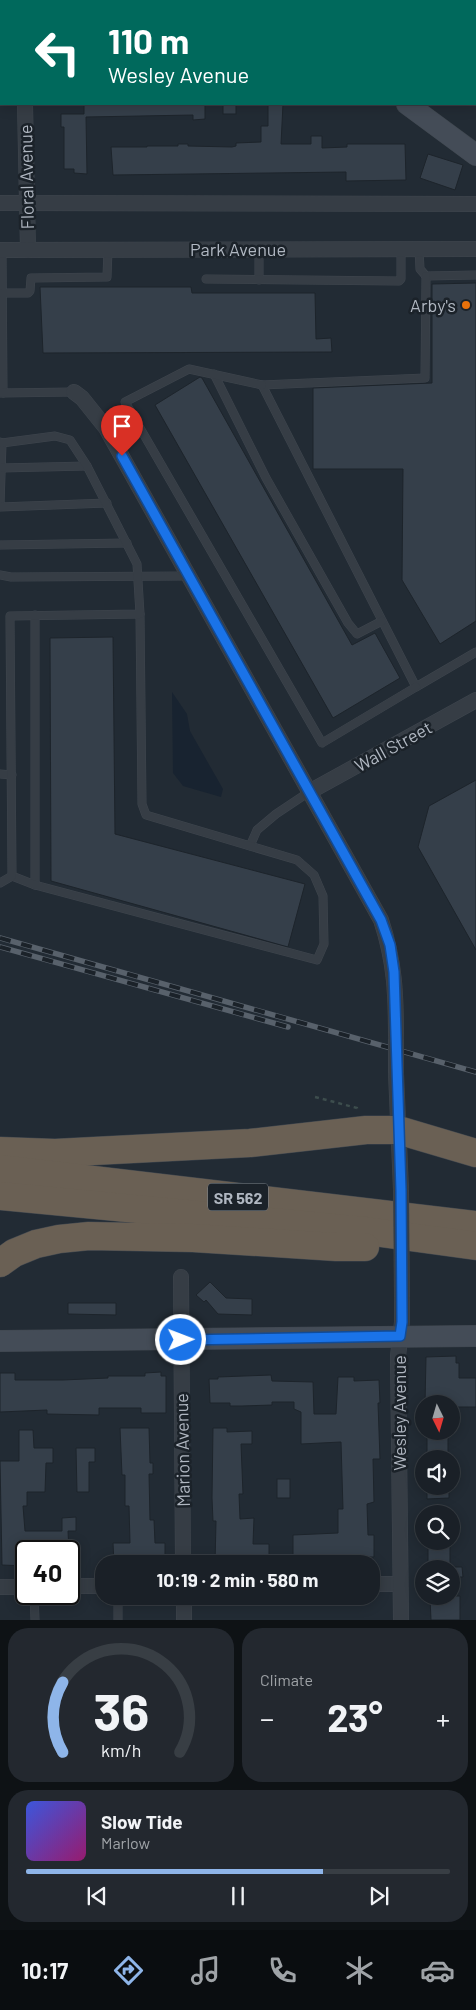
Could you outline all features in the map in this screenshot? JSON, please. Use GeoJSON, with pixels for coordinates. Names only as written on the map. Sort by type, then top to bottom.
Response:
{"type":"FeatureCollection","features":[{"type":"Feature","properties":{"kind":"highway"},"geometry":{"type":"LineString","coordinates":[[0,1151],[55,1153],[250,1143],[336,1132],[398,1130],[476,1153]]}},
{"type":"Feature","properties":{"kind":"highway","name":"SR 562"},"geometry":{"type":"LineString","coordinates":[[0,1169],[471,1238]]}},
{"type":"Feature","properties":{"kind":"highway","name":"SR 562"},"geometry":{"type":"LineString","coordinates":[[0,1196],[366,1231],[471,1238]]}},
{"type":"Feature","properties":{"kind":"highway"},"geometry":{"type":"LineString","coordinates":[[0,1263],[14,1253],[36,1244],[59,1239],[89,1236],[193,1238],[336,1247],[471,1238]]}},
{"type":"Feature","properties":{"kind":"street","name":"Floral Avenue"},"geometry":{"type":"LineString","coordinates":[[25,105],[28,250]]}},
{"type":"Feature","properties":{"kind":"street"},"geometry":{"type":"LineString","coordinates":[[408,105],[476,155]]}},
{"type":"Feature","properties":{"kind":"street"},"geometry":{"type":"LineString","coordinates":[[0,204],[476,204]]}},
{"type":"Feature","properties":{"kind":"street","name":"Park Avenue"},"geometry":{"type":"LineString","coordinates":[[1,250],[476,249]]}},
{"type":"Feature","properties":{"kind":"street","name":"Wesley Avenue"},"geometry":{"type":"LineString","coordinates":[[74,392],[82,398],[106,428],[381,920],[390,945],[394,972],[401,1190],[402,1322],[398,1356],[401,1620]]}},
{"type":"Feature","properties":{"kind":"street","name":"Wall Street"},"geometry":{"type":"LineString","coordinates":[[309,792],[476,700]]}},
{"type":"Feature","properties":{"kind":"street","name":"Marion Avenue"},"geometry":{"type":"LineString","coordinates":[[181,1277],[183,1555]]}},
{"type":"Feature","properties":{"kind":"street"},"geometry":{"type":"LineString","coordinates":[[0,1341],[476,1336]]}},
{"type":"Feature","properties":{"kind":"street"},"geometry":{"type":"LineString","coordinates":[[380,1584],[400,1584]]}},
{"type":"Feature","properties":{"kind":"street"},"geometry":{"type":"LineString","coordinates":[[80,1586],[95,1586]]}},
{"type":"Feature","properties":{"kind":"street"},"geometry":{"type":"LineString","coordinates":[[0,1587],[15,1587]]}},
{"type":"Feature","properties":{"kind":"street"},"geometry":{"type":"LineString","coordinates":[[184,1605],[184,1620]]}},
{"type":"Feature","properties":{"kind":"lane"},"geometry":{"type":"LineString","coordinates":[[258,249],[260,280]]}},
{"type":"Feature","properties":{"kind":"lane"},"geometry":{"type":"LineString","coordinates":[[206,279],[399,281],[401,279],[401,249]]}},
{"type":"Feature","properties":{"kind":"lane"},"geometry":{"type":"LineString","coordinates":[[419,249],[420,269],[426,276],[425,378],[262,385],[189,369],[125,402],[322,743],[476,652]]}},
{"type":"Feature","properties":{"kind":"lane","name":"Floral Avenue"},"geometry":{"type":"LineString","coordinates":[[1,250],[2,393]]}},
{"type":"Feature","properties":{"kind":"lane"},"geometry":{"type":"LineString","coordinates":[[2,293],[30,292],[31,278],[107,276],[108,250]]}},
{"type":"Feature","properties":{"kind":"lane"},"geometry":{"type":"LineString","coordinates":[[426,276],[476,275]]}},
{"type":"Feature","properties":{"kind":"lane"},"geometry":{"type":"LineString","coordinates":[[214,374],[266,478],[348,623],[357,634],[382,621]]}},
{"type":"Feature","properties":{"kind":"lane"},"geometry":{"type":"LineString","coordinates":[[262,385],[416,687]]}},
{"type":"Feature","properties":{"kind":"lane"},"geometry":{"type":"LineString","coordinates":[[2,393],[74,392]]}},
{"type":"Feature","properties":{"kind":"lane"},"geometry":{"type":"LineString","coordinates":[[12,876],[36,885],[317,960],[324,944],[323,896],[314,875],[297,860],[146,816],[142,804],[140,614],[137,564],[127,543],[87,466],[70,440],[55,436],[1,442],[0,506],[106,503]]}},
{"type":"Feature","properties":{"kind":"lane"},"geometry":{"type":"LineString","coordinates":[[1,468],[87,466]]}},
{"type":"Feature","properties":{"kind":"lane"},"geometry":{"type":"LineString","coordinates":[[0,545],[127,543]]}},
{"type":"Feature","properties":{"kind":"lane"},"geometry":{"type":"LineString","coordinates":[[0,575],[11,577],[189,576]]}},
{"type":"Feature","properties":{"kind":"lane"},"geometry":{"type":"LineString","coordinates":[[12,876],[10,616],[140,614]]}},
{"type":"Feature","properties":{"kind":"lane"},"geometry":{"type":"LineString","coordinates":[[34,615],[36,885]]}},
{"type":"Feature","properties":{"kind":"lane"},"geometry":{"type":"LineString","coordinates":[[0,774],[12,775]]}},
{"type":"Feature","properties":{"kind":"lane"},"geometry":{"type":"LineString","coordinates":[[250,846],[257,830],[276,814],[309,792]]}},
{"type":"Feature","properties":{"kind":"lane"},"geometry":{"type":"LineString","coordinates":[[0,883],[12,876]]}},
{"type":"Feature","properties":{"kind":"lane"},"geometry":{"type":"LineString","coordinates":[[34,1605],[35,1620]]}},
{"type":"Feature","properties":{"kind":"lane"},"geometry":{"type":"LineString","coordinates":[[118,1605],[118,1620]]}},
{"type":"Feature","properties":{"kind":"path"},"geometry":{"type":"LineString","coordinates":[[316,1097],[357,1108],[360,1119]]}},
{"type":"Feature","properties":{"kind":"water"},"geometry":{"type":"Polygon","coordinates":[[[172,692],[187,714],[190,731],[223,789],[221,797],[183,786],[173,773],[172,692]]]}},
{"type":"Feature","properties":{"kind":"building"},"geometry":{"type":"Polygon","coordinates":[[[84,105],[205,105],[205,119],[193,120],[193,115],[86,117],[87,174],[74,173],[74,169],[64,169],[64,127],[61,127],[61,114],[84,114],[84,105]]]}},
{"type":"Feature","properties":{"kind":"building"},"geometry":{"type":"Polygon","coordinates":[[[223,105],[236,105],[236,114],[223,114],[223,105]]]}},
{"type":"Feature","properties":{"kind":"building"},"geometry":{"type":"Polygon","coordinates":[[[268,105],[283,105],[281,144],[311,144],[311,136],[322,136],[322,148],[347,147],[347,144],[405,144],[406,180],[346,181],[346,172],[113,175],[111,147],[178,146],[178,144],[188,144],[188,146],[232,147],[236,146],[236,143],[261,142],[261,126],[268,126],[268,105]]]}},
{"type":"Feature","properties":{"kind":"building"},"geometry":{"type":"Polygon","coordinates":[[[428,154],[463,165],[455,190],[420,178],[428,154]]]}},
{"type":"Feature","properties":{"kind":"building"},"geometry":{"type":"Polygon","coordinates":[[[476,283],[476,621],[440,644],[402,580],[403,469],[313,469],[313,388],[432,383],[432,284],[476,283]]]}},
{"type":"Feature","properties":{"kind":"building"},"geometry":{"type":"Polygon","coordinates":[[[40,287],[191,287],[192,293],[315,293],[316,339],[331,338],[332,352],[43,353],[40,287]]]}},
{"type":"Feature","properties":{"kind":"building"},"geometry":{"type":"Polygon","coordinates":[[[200,377],[352,645],[375,633],[400,678],[333,718],[155,405],[200,377]]]}},
{"type":"Feature","properties":{"kind":"building"},"geometry":{"type":"Polygon","coordinates":[[[113,637],[115,834],[305,884],[288,947],[51,881],[50,638],[113,637]]]}},
{"type":"Feature","properties":{"kind":"building"},"geometry":{"type":"Polygon","coordinates":[[[476,780],[476,950],[418,847],[429,806],[476,780]]]}},
{"type":"Feature","properties":{"kind":"building"},"geometry":{"type":"Polygon","coordinates":[[[210,1282],[226,1298],[252,1299],[252,1315],[218,1314],[206,1300],[204,1302],[196,1295],[210,1282]]]}},
{"type":"Feature","properties":{"kind":"building"},"geometry":{"type":"Polygon","coordinates":[[[68,1303],[116,1303],[116,1315],[68,1314],[68,1303]]]}},
{"type":"Feature","properties":{"kind":"building"},"geometry":{"type":"Polygon","coordinates":[[[456,1356],[456,1363],[459,1363],[459,1378],[476,1378],[476,1407],[460,1407],[460,1395],[425,1395],[426,1357],[456,1356]]]}},
{"type":"Feature","properties":{"kind":"building"},"geometry":{"type":"Polygon","coordinates":[[[161,1372],[161,1376],[166,1376],[166,1413],[141,1413],[141,1408],[99,1408],[99,1415],[47,1414],[47,1410],[0,1412],[0,1373],[15,1373],[15,1380],[63,1380],[108,1378],[108,1376],[145,1376],[145,1373],[161,1372]]]}},
{"type":"Feature","properties":{"kind":"building"},"geometry":{"type":"Polygon","coordinates":[[[271,1375],[272,1381],[313,1382],[314,1414],[336,1414],[338,1377],[354,1377],[354,1381],[379,1380],[380,1459],[373,1459],[374,1502],[367,1504],[368,1535],[374,1535],[374,1555],[293,1555],[293,1535],[338,1533],[338,1509],[343,1509],[341,1442],[301,1444],[301,1412],[294,1409],[294,1402],[272,1402],[272,1405],[242,1406],[230,1406],[230,1403],[210,1403],[209,1379],[218,1379],[218,1377],[271,1375]]]}},
{"type":"Feature","properties":{"kind":"building"},"geometry":{"type":"Polygon","coordinates":[[[120,1428],[149,1428],[150,1463],[153,1463],[153,1474],[149,1474],[150,1520],[154,1520],[155,1543],[165,1543],[165,1555],[114,1555],[113,1543],[130,1543],[129,1506],[125,1506],[125,1475],[122,1475],[120,1428]]]}},
{"type":"Feature","properties":{"kind":"building"},"geometry":{"type":"Polygon","coordinates":[[[213,1428],[227,1428],[227,1432],[252,1431],[252,1444],[241,1444],[243,1494],[239,1494],[240,1519],[254,1518],[253,1544],[269,1544],[269,1555],[215,1555],[216,1521],[213,1521],[213,1428]]]}},
{"type":"Feature","properties":{"kind":"building"},"geometry":{"type":"Polygon","coordinates":[[[19,1430],[33,1430],[34,1448],[53,1448],[53,1463],[46,1463],[45,1492],[27,1492],[27,1506],[23,1506],[25,1531],[62,1531],[62,1518],[76,1517],[76,1531],[68,1531],[68,1540],[15,1540],[15,1566],[2,1565],[0,1461],[19,1461],[19,1430]]]}},
{"type":"Feature","properties":{"kind":"building"},"geometry":{"type":"Polygon","coordinates":[[[427,1440],[448,1440],[448,1450],[427,1450],[427,1440]]]}},
{"type":"Feature","properties":{"kind":"building"},"geometry":{"type":"Polygon","coordinates":[[[76,1448],[95,1448],[95,1462],[89,1462],[89,1492],[77,1492],[76,1448]]]}},
{"type":"Feature","properties":{"kind":"building"},"geometry":{"type":"Polygon","coordinates":[[[277,1479],[290,1479],[290,1498],[277,1498],[277,1479]]]}},
{"type":"Feature","properties":{"kind":"building"},"geometry":{"type":"Polygon","coordinates":[[[427,1495],[449,1495],[449,1498],[427,1499],[427,1495]]]}},
{"type":"Feature","properties":{"kind":"building"},"geometry":{"type":"Polygon","coordinates":[[[428,1550],[450,1550],[450,1560],[428,1560],[428,1550]]]}},
{"type":"Feature","properties":{"kind":"building"},"geometry":{"type":"Polygon","coordinates":[[[460,1567],[462,1567],[463,1577],[460,1577],[460,1567]]]}},
{"type":"Feature","properties":{"kind":"building"},"geometry":{"type":"Polygon","coordinates":[[[430,1605],[460,1605],[460,1620],[431,1620],[430,1605]]]}},
{"type":"Feature","properties":{"kind":"railway"},"geometry":{"type":"LineString","coordinates":[[0,938],[476,1072]]}},
{"type":"Feature","properties":{"kind":"railway"},"geometry":{"type":"LineString","coordinates":[[0,947],[288,1027]]}},
{"type":"Feature","properties":{"kind":"place","name":"Arby's"},"geometry":{"type":"Point","coordinates":[466,305]}},
{"type":"Feature","properties":{"kind":"route"},"geometry":{"type":"LineString","coordinates":[[122,456],[381,920],[390,945],[394,972],[401,1190],[402,1322],[400,1336],[181,1340]]}}]}
